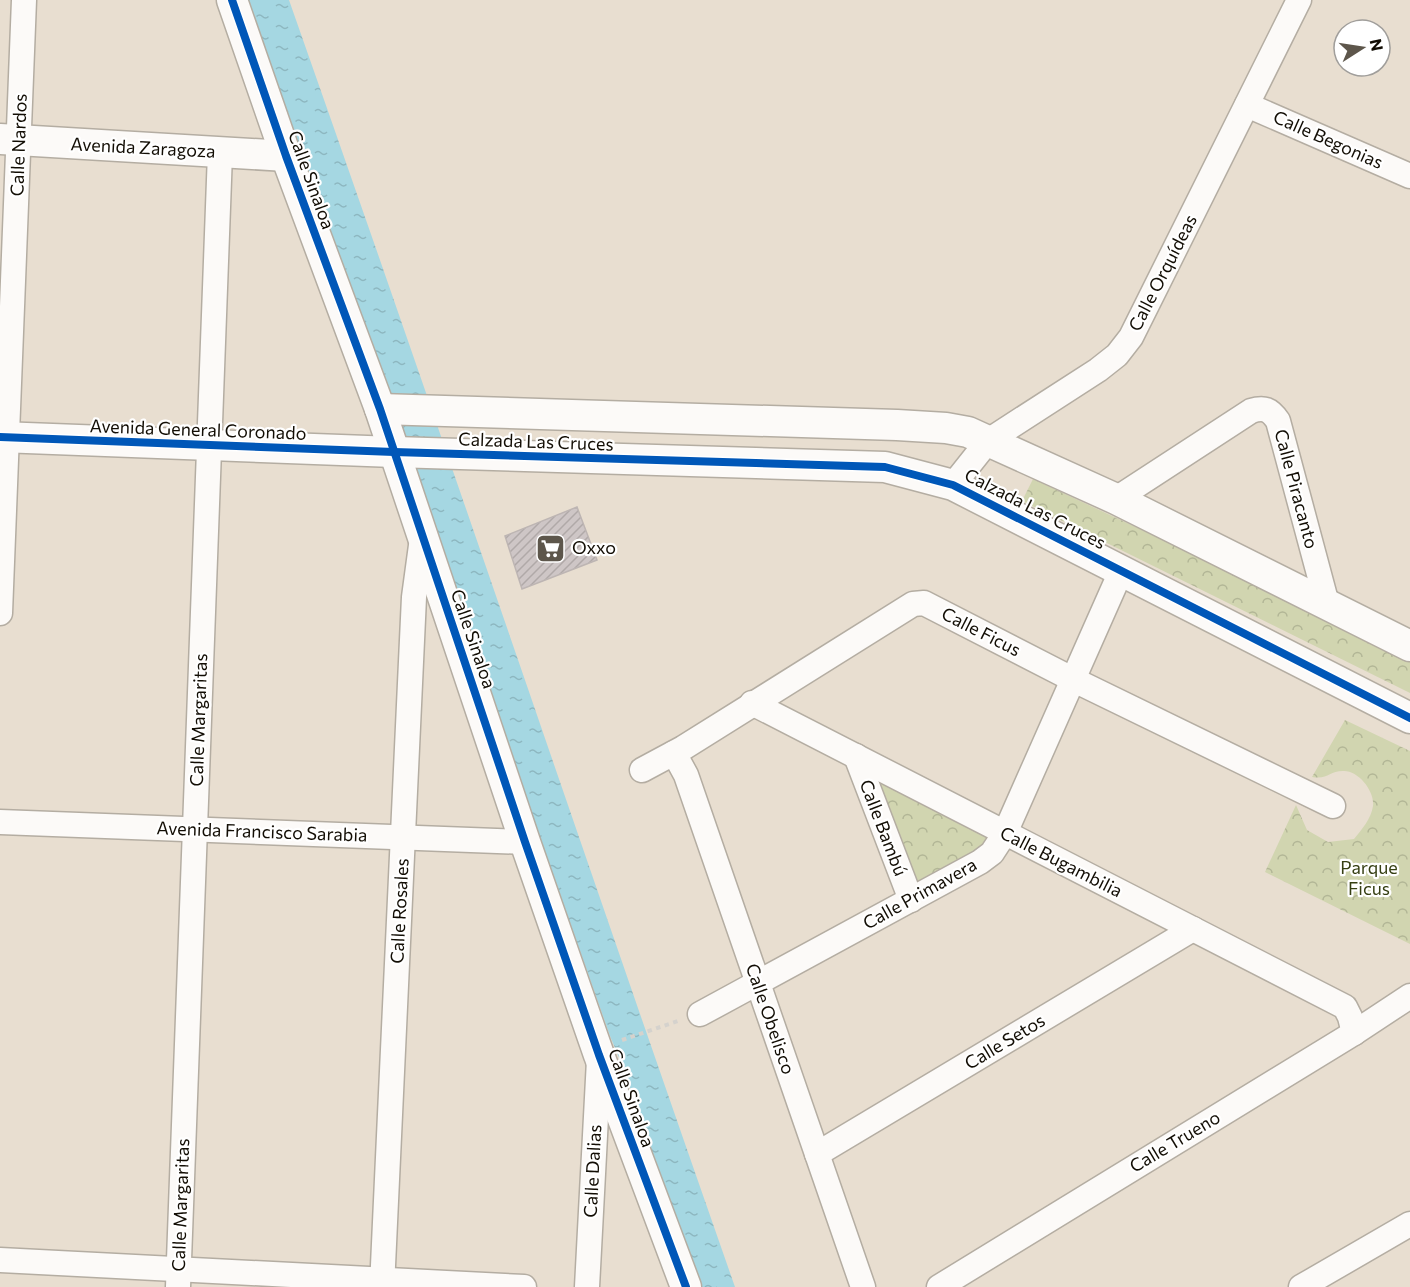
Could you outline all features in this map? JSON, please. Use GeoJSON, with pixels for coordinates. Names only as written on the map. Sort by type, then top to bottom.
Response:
{"type":"FeatureCollection","features":[{"type":"Feature","properties":{"kind":"street","name":"Calle Nardos"},"geometry":{"type":"LineString","coordinates":[[0,613],[9,140],[24,0]]}},
{"type":"Feature","properties":{"kind":"street","name":"Calle Sinaloa"},"geometry":{"type":"LineString","coordinates":[[232,0],[286,156],[380,409],[525,842],[610,1048],[686,1287]]}},
{"type":"Feature","properties":{"kind":"street","name":"Calle Orquídeas"},"geometry":{"type":"LineString","coordinates":[[953,485],[988,441],[1098,370],[1117,355],[1131,337],[1299,0]]}},
{"type":"Feature","properties":{"kind":"street","name":"Calle Begonias"},"geometry":{"type":"LineString","coordinates":[[1247,105],[1410,176]]}},
{"type":"Feature","properties":{"kind":"street","name":"Avenida Zaragoza"},"geometry":{"type":"LineString","coordinates":[[9,140],[286,156]]}},
{"type":"Feature","properties":{"kind":"street","name":"Calle Margaritas"},"geometry":{"type":"LineString","coordinates":[[179,1278],[220,153]]}},
{"type":"Feature","properties":{"kind":"street","name":"Calle Piracanto"},"geometry":{"type":"LineString","coordinates":[[1116,499],[1251,411],[1262,408],[1272,412],[1278,421],[1327,604]]}},
{"type":"Feature","properties":{"kind":"street","name":"Calzada Las Cruces"},"geometry":{"type":"LineString","coordinates":[[380,409],[897,425],[968,432],[1116,499],[1410,646]]}},
{"type":"Feature","properties":{"kind":"street","name":"Avenida General Coronado"},"geometry":{"type":"LineString","coordinates":[[4,438],[394,452]]}},
{"type":"Feature","properties":{"kind":"street","name":"Calzada Las Cruces"},"geometry":{"type":"LineString","coordinates":[[394,452],[885,467],[953,485],[1122,569],[1410,718]]}},
{"type":"Feature","properties":{"kind":"street","name":"Calle Rosales"},"geometry":{"type":"LineString","coordinates":[[383,1283],[414,597],[423,536]]}},
{"type":"Feature","properties":{"kind":"street","name":"Calle Primavera"},"geometry":{"type":"LineString","coordinates":[[700,1014],[980,862],[992,853],[1005,833],[1122,569]]}},
{"type":"Feature","properties":{"kind":"street","name":"Calle Ficus"},"geometry":{"type":"LineString","coordinates":[[642,770],[674,753],[913,604],[924,603],[1072,679],[1333,806]]}},
{"type":"Feature","properties":{"kind":"street","name":"Calle Bugambilia"},"geometry":{"type":"LineString","coordinates":[[752,703],[1345,1008],[1354,1033]]}},
{"type":"Feature","properties":{"kind":"street","name":"Calle Obelisco"},"geometry":{"type":"LineString","coordinates":[[674,753],[686,775],[863,1287]]}},
{"type":"Feature","properties":{"kind":"street","name":"Calle Bambú"},"geometry":{"type":"LineString","coordinates":[[856,756],[911,900]]}},
{"type":"Feature","properties":{"kind":"street","name":"Avenida Francisco Sarabia"},"geometry":{"type":"LineString","coordinates":[[0,822],[525,842]]}},
{"type":"Feature","properties":{"kind":"street","name":"Calle Setos"},"geometry":{"type":"LineString","coordinates":[[817,1154],[1193,929]]}},
{"type":"Feature","properties":{"kind":"street","name":"Calle Trueno"},"geometry":{"type":"LineString","coordinates":[[939,1287],[1354,1033],[1410,996]]}},
{"type":"Feature","properties":{"kind":"street","name":"Calle Dalias"},"geometry":{"type":"LineString","coordinates":[[587,1287],[610,1048]]}},
{"type":"Feature","properties":{"kind":"street"},"geometry":{"type":"LineString","coordinates":[[1301,1287],[1410,1224]]}},
{"type":"Feature","properties":{"kind":"street"},"geometry":{"type":"LineString","coordinates":[[0,1260],[179,1278],[524,1287]]}},
{"type":"Feature","properties":{"kind":"path"},"geometry":{"type":"LineString","coordinates":[[610,1048],[647,1031],[700,1014]]}},
{"type":"Feature","properties":{"kind":"green space"},"geometry":{"type":"Polygon","coordinates":[[[1033,479],[1249,580],[1410,661],[1410,693],[1022,501],[1033,479]]]}},
{"type":"Feature","properties":{"kind":"green space","name":"Parque Ficus"},"geometry":{"type":"Polygon","coordinates":[[[1345,720],[1410,751],[1410,944],[1265,872],[1296,805],[1307,830],[1328,842],[1354,839],[1368,820],[1373,800],[1368,788],[1360,778],[1343,771],[1322,777],[1312,777],[1345,720]]]}},
{"type":"Feature","properties":{"kind":"green space"},"geometry":{"type":"Polygon","coordinates":[[[860,762],[1002,835],[912,897],[860,762]]]}},
{"type":"Feature","properties":{"kind":"water"},"geometry":{"type":"Polygon","coordinates":[[[244,0],[289,0],[735,1287],[698,1287],[623,1067],[610,1036],[244,0]]]}},
{"type":"Feature","properties":{"kind":"building","name":"Oxxo"},"geometry":{"type":"Polygon","coordinates":[[[577,507],[597,560],[522,589],[505,536],[577,507]]]}},
{"type":"Feature","properties":{"kind":"cycle path"},"geometry":{"type":"LineString","coordinates":[[232,0],[286,156],[380,409],[599,1055],[686,1287]]}},
{"type":"Feature","properties":{"kind":"cycle path"},"geometry":{"type":"LineString","coordinates":[[0,437],[885,467],[953,485],[1410,718]]}},
{"type":"Feature","properties":{"kind":"place","name":"Oxxo"},"geometry":{"type":"Point","coordinates":[551,548]}}]}
